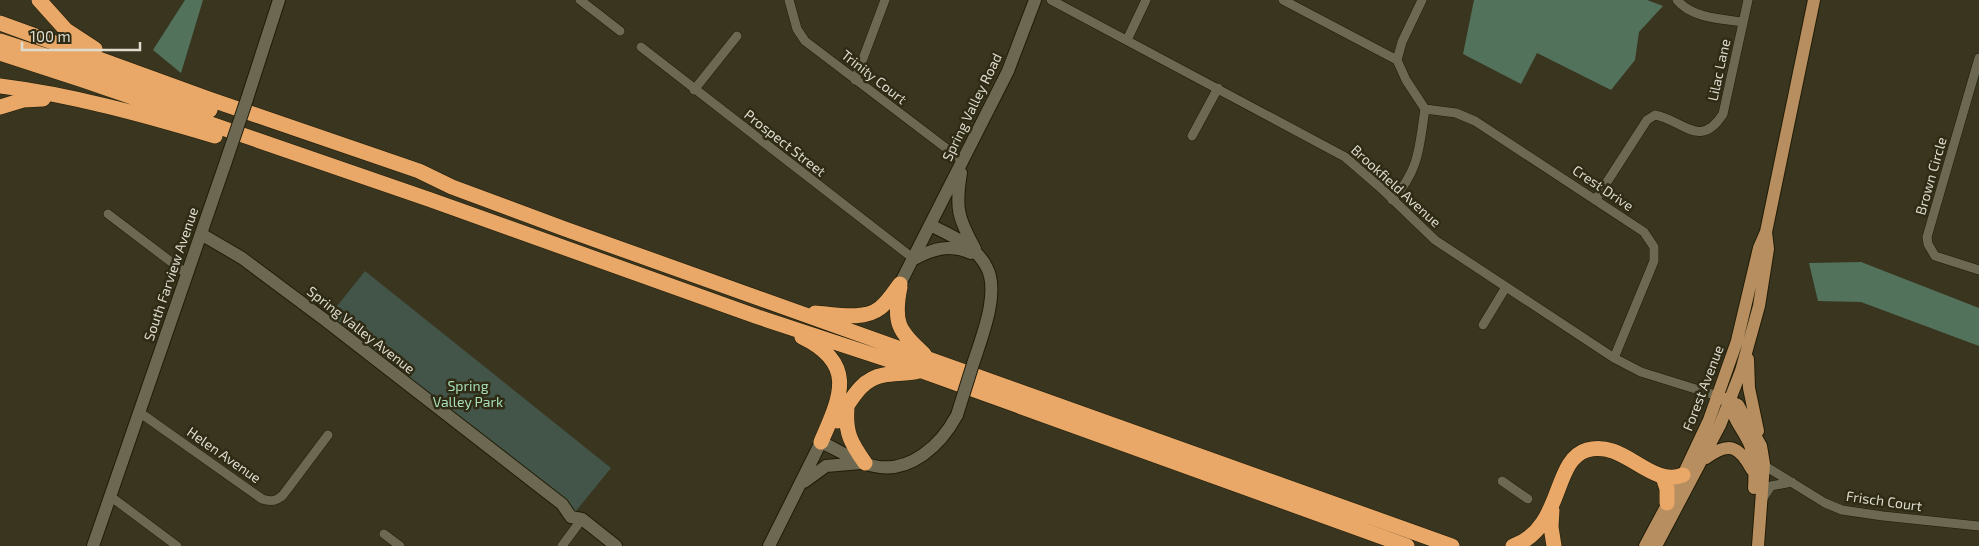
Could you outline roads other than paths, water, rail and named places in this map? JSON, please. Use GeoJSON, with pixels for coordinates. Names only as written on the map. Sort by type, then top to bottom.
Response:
{"type":"FeatureCollection","features":[{"type":"Feature","properties":{"kind":"highway"},"geometry":{"type":"LineString","coordinates":[[39,0],[56,20],[76,38],[131,70]]}},
{"type":"Feature","properties":{"kind":"highway"},"geometry":{"type":"LineString","coordinates":[[0,23],[209,99],[420,171],[452,187],[525,215],[797,312],[926,364],[1408,546]]}},
{"type":"Feature","properties":{"kind":"highway"},"geometry":{"type":"LineString","coordinates":[[0,41],[416,179],[452,187]]}},
{"type":"Feature","properties":{"kind":"highway"},"geometry":{"type":"LineString","coordinates":[[0,53],[83,80],[125,103]]}},
{"type":"Feature","properties":{"kind":"highway"},"geometry":{"type":"LineString","coordinates":[[0,64],[78,86],[224,138],[275,147],[758,316],[926,364],[1452,546]]}},
{"type":"Feature","properties":{"kind":"highway"},"geometry":{"type":"LineString","coordinates":[[0,86],[125,103]]}},
{"type":"Feature","properties":{"kind":"highway"},"geometry":{"type":"LineString","coordinates":[[0,106],[34,99],[125,103]]}},
{"type":"Feature","properties":{"kind":"highway"},"geometry":{"type":"LineString","coordinates":[[797,312],[844,315],[870,314],[881,308],[900,284]]}},
{"type":"Feature","properties":{"kind":"highway"},"geometry":{"type":"LineString","coordinates":[[900,284],[896,310],[897,320],[926,364]]}},
{"type":"Feature","properties":{"kind":"highway"},"geometry":{"type":"LineString","coordinates":[[758,316],[810,341],[826,354],[838,370],[840,384],[838,404],[821,442]]}},
{"type":"Feature","properties":{"kind":"highway"},"geometry":{"type":"LineString","coordinates":[[821,442],[847,408],[858,389],[872,378],[883,375],[906,374],[926,364]]}},
{"type":"Feature","properties":{"kind":"highway"},"geometry":{"type":"LineString","coordinates":[[847,408],[846,424],[850,439],[865,463]]}},
{"type":"Feature","properties":{"kind":"highway"},"geometry":{"type":"LineString","coordinates":[[1514,546],[1533,536],[1542,526],[1552,508],[1562,479],[1570,464],[1586,450],[1607,448],[1663,477],[1674,479],[1683,475]]}},
{"type":"Feature","properties":{"kind":"highway"},"geometry":{"type":"LineString","coordinates":[[1663,477],[1667,489],[1667,503]]}},
{"type":"Feature","properties":{"kind":"highway"},"geometry":{"type":"LineString","coordinates":[[1552,508],[1551,527],[1554,546]]}},
{"type":"Feature","properties":{"kind":"main road","name":"Forest Avenue"},"geometry":{"type":"LineString","coordinates":[[1645,546],[1683,475],[1709,420],[1737,341],[1759,248],[1766,232],[1814,0]]}},
{"type":"Feature","properties":{"kind":"main road","name":"Forest Avenue"},"geometry":{"type":"LineString","coordinates":[[1656,546],[1702,460],[1730,402],[1749,346],[1759,306],[1768,249],[1766,232]]}},
{"type":"Feature","properties":{"kind":"main road"},"geometry":{"type":"LineString","coordinates":[[1749,346],[1749,388],[1761,446],[1750,546]]}},
{"type":"Feature","properties":{"kind":"main road"},"geometry":{"type":"LineString","coordinates":[[1718,396],[1738,405],[1761,446]]}},
{"type":"Feature","properties":{"kind":"main road"},"geometry":{"type":"LineString","coordinates":[[1730,402],[1732,415],[1749,444],[1758,467],[1762,498],[1758,546]]}},
{"type":"Feature","properties":{"kind":"main road"},"geometry":{"type":"LineString","coordinates":[[1702,460],[1718,448],[1731,448],[1758,467]]}},
{"type":"Feature","properties":{"kind":"street"},"geometry":{"type":"LineString","coordinates":[[580,0],[620,31]]}},
{"type":"Feature","properties":{"kind":"street","name":"Trinity Court"},"geometry":{"type":"LineString","coordinates":[[789,0],[797,29],[806,41],[963,161]]}},
{"type":"Feature","properties":{"kind":"street"},"geometry":{"type":"LineString","coordinates":[[855,80],[885,0]]}},
{"type":"Feature","properties":{"kind":"street","name":"Spring Valley Road"},"geometry":{"type":"LineString","coordinates":[[900,284],[1008,71],[1034,0]]}},
{"type":"Feature","properties":{"kind":"street","name":"Brookfield Avenue"},"geometry":{"type":"LineString","coordinates":[[1051,0],[1345,157],[1435,240],[1614,358],[1641,372],[1718,396]]}},
{"type":"Feature","properties":{"kind":"street"},"geometry":{"type":"LineString","coordinates":[[1127,40],[1146,0]]}},
{"type":"Feature","properties":{"kind":"street"},"geometry":{"type":"LineString","coordinates":[[1283,0],[1397,60],[1406,80],[1425,109],[1418,156],[1405,186],[1392,200]]}},
{"type":"Feature","properties":{"kind":"street"},"geometry":{"type":"LineString","coordinates":[[1397,60],[1402,42],[1422,0]]}},
{"type":"Feature","properties":{"kind":"street"},"geometry":{"type":"LineString","coordinates":[[1677,0],[1680,4],[1703,15],[1743,22]]}},
{"type":"Feature","properties":{"kind":"street","name":"Lilac Lane"},"geometry":{"type":"LineString","coordinates":[[1596,199],[1647,120],[1655,115],[1664,117],[1682,128],[1700,132],[1717,124],[1723,114],[1748,0]]}},
{"type":"Feature","properties":{"kind":"street","name":"South Farview Avenue"},"geometry":{"type":"LineString","coordinates":[[93,546],[201,234],[277,6]]}},
{"type":"Feature","properties":{"kind":"street"},"geometry":{"type":"LineString","coordinates":[[694,90],[737,36]]}},
{"type":"Feature","properties":{"kind":"street","name":"Prospect Street"},"geometry":{"type":"LineString","coordinates":[[641,47],[914,259]]}},
{"type":"Feature","properties":{"kind":"street","name":"Brown Circle"},"geometry":{"type":"LineString","coordinates":[[1979,58],[1928,237],[1928,244],[1934,256],[1979,270]]}},
{"type":"Feature","properties":{"kind":"street"},"geometry":{"type":"LineString","coordinates":[[1192,136],[1218,88]]}},
{"type":"Feature","properties":{"kind":"street","name":"Crest Drive"},"geometry":{"type":"LineString","coordinates":[[1425,109],[1456,112],[1475,121],[1596,199],[1644,232],[1651,239],[1655,254],[1650,271],[1614,358]]}},
{"type":"Feature","properties":{"kind":"street"},"geometry":{"type":"LineString","coordinates":[[798,486],[826,466],[865,463],[885,467],[909,462],[934,446],[950,427],[957,415],[982,336],[991,292],[988,270],[980,258],[958,212],[957,200],[963,161]]}},
{"type":"Feature","properties":{"kind":"street"},"geometry":{"type":"LineString","coordinates":[[108,214],[186,274]]}},
{"type":"Feature","properties":{"kind":"street"},"geometry":{"type":"LineString","coordinates":[[930,225],[957,238],[980,258]]}},
{"type":"Feature","properties":{"kind":"street","name":"Spring Valley Avenue"},"geometry":{"type":"LineString","coordinates":[[201,234],[242,258],[326,320],[562,504],[571,517],[582,520],[616,546]]}},
{"type":"Feature","properties":{"kind":"street"},"geometry":{"type":"LineString","coordinates":[[914,259],[932,250],[946,247],[958,248],[980,258]]}},
{"type":"Feature","properties":{"kind":"street"},"geometry":{"type":"LineString","coordinates":[[1482,325],[1506,287]]}},
{"type":"Feature","properties":{"kind":"street","name":"Helen Avenue"},"geometry":{"type":"LineString","coordinates":[[139,412],[267,501],[273,501],[283,495],[328,435]]}},
{"type":"Feature","properties":{"kind":"street"},"geometry":{"type":"LineString","coordinates":[[771,544],[821,442],[865,463]]}},
{"type":"Feature","properties":{"kind":"street","name":"Frisch Court"},"geometry":{"type":"LineString","coordinates":[[1758,467],[1792,482],[1825,503],[1842,510],[1979,526]]}},
{"type":"Feature","properties":{"kind":"street"},"geometry":{"type":"LineString","coordinates":[[1502,482],[1528,499]]}},
{"type":"Feature","properties":{"kind":"street"},"geometry":{"type":"LineString","coordinates":[[1762,498],[1771,486],[1792,482]]}},
{"type":"Feature","properties":{"kind":"street"},"geometry":{"type":"LineString","coordinates":[[110,496],[177,546]]}},
{"type":"Feature","properties":{"kind":"street"},"geometry":{"type":"LineString","coordinates":[[562,546],[582,520]]}},
{"type":"Feature","properties":{"kind":"street"},"geometry":{"type":"LineString","coordinates":[[384,534],[400,546]]}},
{"type":"Feature","properties":{"kind":"park label","name":"Spring Valley Park"},"geometry":{"type":"Point","coordinates":[468,394]}}]}
